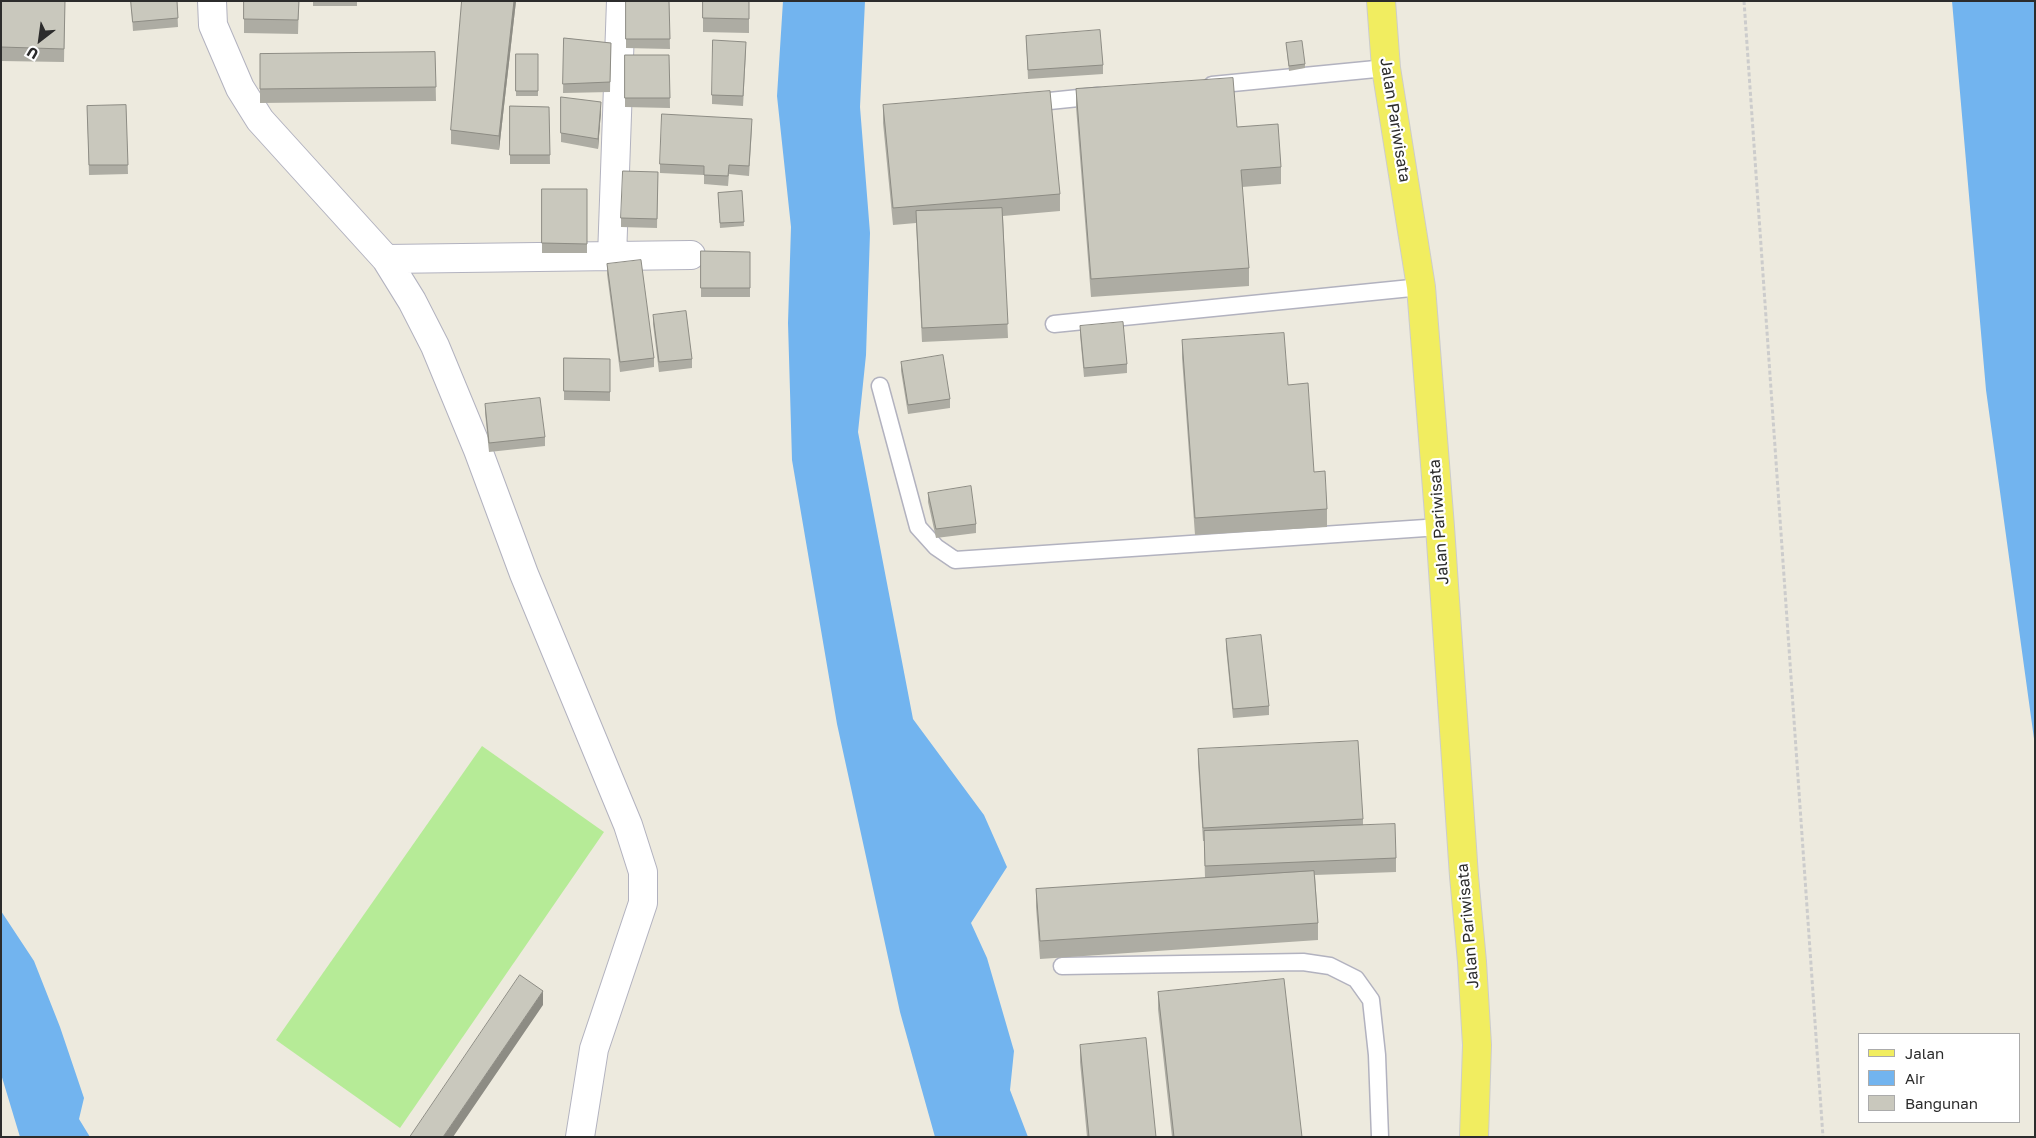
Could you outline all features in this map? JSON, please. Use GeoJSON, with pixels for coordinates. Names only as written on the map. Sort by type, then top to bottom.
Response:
{"type":"FeatureCollection","features":[{"type":"Feature","properties":{"kind":"main road","name":"Jalan Pariwisata"},"geometry":{"type":"LineString","coordinates":[[1381,1],[1386,68],[1421,287],[1472,962],[1477,1045],[1474,1137]]}},
{"type":"Feature","properties":{"kind":"main road","name":"Jalan Pariwisata"},"geometry":{"type":"LineString","coordinates":[[1477,1045],[1493,1137]]}},
{"type":"Feature","properties":{"kind":"street"},"geometry":{"type":"LineString","coordinates":[[212,1],[214,25],[217,34],[240,88],[260,120],[386,259],[412,302],[439,355],[478,450],[524,574],[628,825],[643,872],[643,903],[594,1049],[580,1137]]}},
{"type":"Feature","properties":{"kind":"street"},"geometry":{"type":"LineString","coordinates":[[612,257],[621,1]]}},
{"type":"Feature","properties":{"kind":"street"},"geometry":{"type":"LineString","coordinates":[[386,259],[691,256]]}},
{"type":"Feature","properties":{"kind":"lane"},"geometry":{"type":"LineString","coordinates":[[1199,86],[1386,68]]}},
{"type":"Feature","properties":{"kind":"lane"},"geometry":{"type":"LineString","coordinates":[[1011,104],[1110,95]]}},
{"type":"Feature","properties":{"kind":"lane"},"geometry":{"type":"LineString","coordinates":[[1054,324],[1421,287]]}},
{"type":"Feature","properties":{"kind":"lane"},"geometry":{"type":"LineString","coordinates":[[880,386],[918,527],[936,547],[955,560],[1440,528]]}},
{"type":"Feature","properties":{"kind":"lane"},"geometry":{"type":"LineString","coordinates":[[1062,966],[1303,962],[1330,966],[1356,978],[1371,1000],[1377,1055],[1380,1137]]}},
{"type":"Feature","properties":{"kind":"path"},"geometry":{"type":"LineString","coordinates":[[1744,1],[1823,1137]]}},
{"type":"Feature","properties":{"kind":"green space"},"geometry":{"type":"Polygon","coordinates":[[[482,746],[604,832],[400,1128],[276,1040],[482,746]]]}},
{"type":"Feature","properties":{"kind":"water"},"geometry":{"type":"Polygon","coordinates":[[[783,1],[865,1],[860,107],[870,233],[866,355],[858,432],[913,719],[984,815],[1007,867],[971,923],[987,958],[1014,1051],[1010,1090],[1028,1137],[935,1137],[900,1012],[837,724],[792,460],[788,323],[791,227],[777,96],[783,1]]]}},
{"type":"Feature","properties":{"kind":"water"},"geometry":{"type":"Polygon","coordinates":[[[1952,1],[2035,1],[2035,746],[1986,390],[1952,1]]]}},
{"type":"Feature","properties":{"kind":"water"},"geometry":{"type":"Polygon","coordinates":[[[1,911],[34,961],[60,1027],[84,1098],[79,1119],[90,1137],[20,1137],[1,1074],[1,911]]]}},
{"type":"Feature","properties":{"kind":"building"},"geometry":{"type":"Polygon","coordinates":[[[1,1],[65,1],[64,49],[1,47],[1,1]]]}},
{"type":"Feature","properties":{"kind":"building"},"geometry":{"type":"Polygon","coordinates":[[[131,1],[177,1],[178,18],[133,22],[131,1]]]}},
{"type":"Feature","properties":{"kind":"building"},"geometry":{"type":"Polygon","coordinates":[[[244,1],[299,1],[298,20],[244,19],[244,1]]]}},
{"type":"Feature","properties":{"kind":"building"},"geometry":{"type":"Polygon","coordinates":[[[462,1],[514,1],[499,136],[451,130],[462,1]]]}},
{"type":"Feature","properties":{"kind":"building"},"geometry":{"type":"Polygon","coordinates":[[[626,1],[669,1],[670,39],[626,39],[626,1]]]}},
{"type":"Feature","properties":{"kind":"building"},"geometry":{"type":"Polygon","coordinates":[[[703,1],[749,1],[749,19],[703,18],[703,1]]]}},
{"type":"Feature","properties":{"kind":"building"},"geometry":{"type":"Polygon","coordinates":[[[1100,30],[1103,65],[1028,70],[1026,36],[1100,30]]]}},
{"type":"Feature","properties":{"kind":"building"},"geometry":{"type":"Polygon","coordinates":[[[564,38],[611,43],[610,82],[563,84],[564,38]]]}},
{"type":"Feature","properties":{"kind":"building"},"geometry":{"type":"Polygon","coordinates":[[[713,40],[746,42],[743,96],[712,95],[713,40]]]}},
{"type":"Feature","properties":{"kind":"building"},"geometry":{"type":"Polygon","coordinates":[[[1302,41],[1305,64],[1289,66],[1286,43],[1302,41]]]}},
{"type":"Feature","properties":{"kind":"building"},"geometry":{"type":"Polygon","coordinates":[[[435,52],[436,87],[260,89],[260,54],[435,52]]]}},
{"type":"Feature","properties":{"kind":"building"},"geometry":{"type":"Polygon","coordinates":[[[516,54],[538,54],[538,91],[516,91],[516,54]]]}},
{"type":"Feature","properties":{"kind":"building"},"geometry":{"type":"Polygon","coordinates":[[[625,55],[669,55],[670,98],[625,98],[625,55]]]}},
{"type":"Feature","properties":{"kind":"building"},"geometry":{"type":"Polygon","coordinates":[[[1233,78],[1237,127],[1278,124],[1281,167],[1241,170],[1249,268],[1091,279],[1076,89],[1233,78]]]}},
{"type":"Feature","properties":{"kind":"building"},"geometry":{"type":"Polygon","coordinates":[[[1050,91],[1060,194],[893,208],[883,105],[1050,91]]]}},
{"type":"Feature","properties":{"kind":"building"},"geometry":{"type":"Polygon","coordinates":[[[561,97],[601,102],[598,139],[561,133],[561,97]]]}},
{"type":"Feature","properties":{"kind":"building"},"geometry":{"type":"Polygon","coordinates":[[[126,105],[128,165],[89,165],[87,106],[126,105]]]}},
{"type":"Feature","properties":{"kind":"building"},"geometry":{"type":"Polygon","coordinates":[[[510,106],[549,107],[550,155],[510,155],[510,106]]]}},
{"type":"Feature","properties":{"kind":"building"},"geometry":{"type":"Polygon","coordinates":[[[662,114],[752,119],[749,166],[729,165],[728,176],[704,175],[704,166],[660,164],[662,114]]]}},
{"type":"Feature","properties":{"kind":"building"},"geometry":{"type":"Polygon","coordinates":[[[623,171],[658,172],[657,219],[621,218],[623,171]]]}},
{"type":"Feature","properties":{"kind":"building"},"geometry":{"type":"Polygon","coordinates":[[[542,189],[587,189],[587,244],[542,243],[542,189]]]}},
{"type":"Feature","properties":{"kind":"building"},"geometry":{"type":"Polygon","coordinates":[[[742,191],[744,222],[720,223],[718,193],[742,191]]]}},
{"type":"Feature","properties":{"kind":"building"},"geometry":{"type":"Polygon","coordinates":[[[1002,208],[1008,324],[922,328],[916,211],[1002,208]]]}},
{"type":"Feature","properties":{"kind":"building"},"geometry":{"type":"Polygon","coordinates":[[[701,251],[750,252],[750,288],[701,288],[701,251]]]}},
{"type":"Feature","properties":{"kind":"building"},"geometry":{"type":"Polygon","coordinates":[[[641,260],[654,358],[620,362],[607,264],[641,260]]]}},
{"type":"Feature","properties":{"kind":"building"},"geometry":{"type":"Polygon","coordinates":[[[686,311],[692,359],[659,362],[653,315],[686,311]]]}},
{"type":"Feature","properties":{"kind":"building"},"geometry":{"type":"Polygon","coordinates":[[[1123,322],[1127,364],[1084,368],[1080,326],[1123,322]]]}},
{"type":"Feature","properties":{"kind":"building"},"geometry":{"type":"Polygon","coordinates":[[[1284,333],[1288,385],[1308,383],[1314,472],[1325,471],[1327,509],[1195,518],[1182,340],[1284,333]]]}},
{"type":"Feature","properties":{"kind":"building"},"geometry":{"type":"Polygon","coordinates":[[[943,355],[950,399],[908,405],[901,362],[943,355]]]}},
{"type":"Feature","properties":{"kind":"building"},"geometry":{"type":"Polygon","coordinates":[[[564,358],[610,359],[610,392],[564,391],[564,358]]]}},
{"type":"Feature","properties":{"kind":"building"},"geometry":{"type":"Polygon","coordinates":[[[540,398],[545,437],[489,443],[485,404],[540,398]]]}},
{"type":"Feature","properties":{"kind":"building"},"geometry":{"type":"Polygon","coordinates":[[[971,486],[976,524],[936,529],[928,493],[971,486]]]}},
{"type":"Feature","properties":{"kind":"building"},"geometry":{"type":"Polygon","coordinates":[[[1261,635],[1269,706],[1233,709],[1226,639],[1261,635]]]}},
{"type":"Feature","properties":{"kind":"building"},"geometry":{"type":"Polygon","coordinates":[[[1358,741],[1363,819],[1203,828],[1198,749],[1358,741]]]}},
{"type":"Feature","properties":{"kind":"building"},"geometry":{"type":"Polygon","coordinates":[[[1395,824],[1396,858],[1205,866],[1204,831],[1395,824]]]}},
{"type":"Feature","properties":{"kind":"building"},"geometry":{"type":"Polygon","coordinates":[[[1314,871],[1318,923],[1040,941],[1036,889],[1314,871]]]}},
{"type":"Feature","properties":{"kind":"building"},"geometry":{"type":"Polygon","coordinates":[[[520,975],[543,991],[443,1137],[410,1137],[520,975]]]}},
{"type":"Feature","properties":{"kind":"building"},"geometry":{"type":"Polygon","coordinates":[[[1284,979],[1302,1137],[1174,1137],[1158,992],[1284,979]]]}},
{"type":"Feature","properties":{"kind":"building"},"geometry":{"type":"Polygon","coordinates":[[[1146,1038],[1156,1137],[1089,1137],[1080,1045],[1146,1038]]]}}]}
